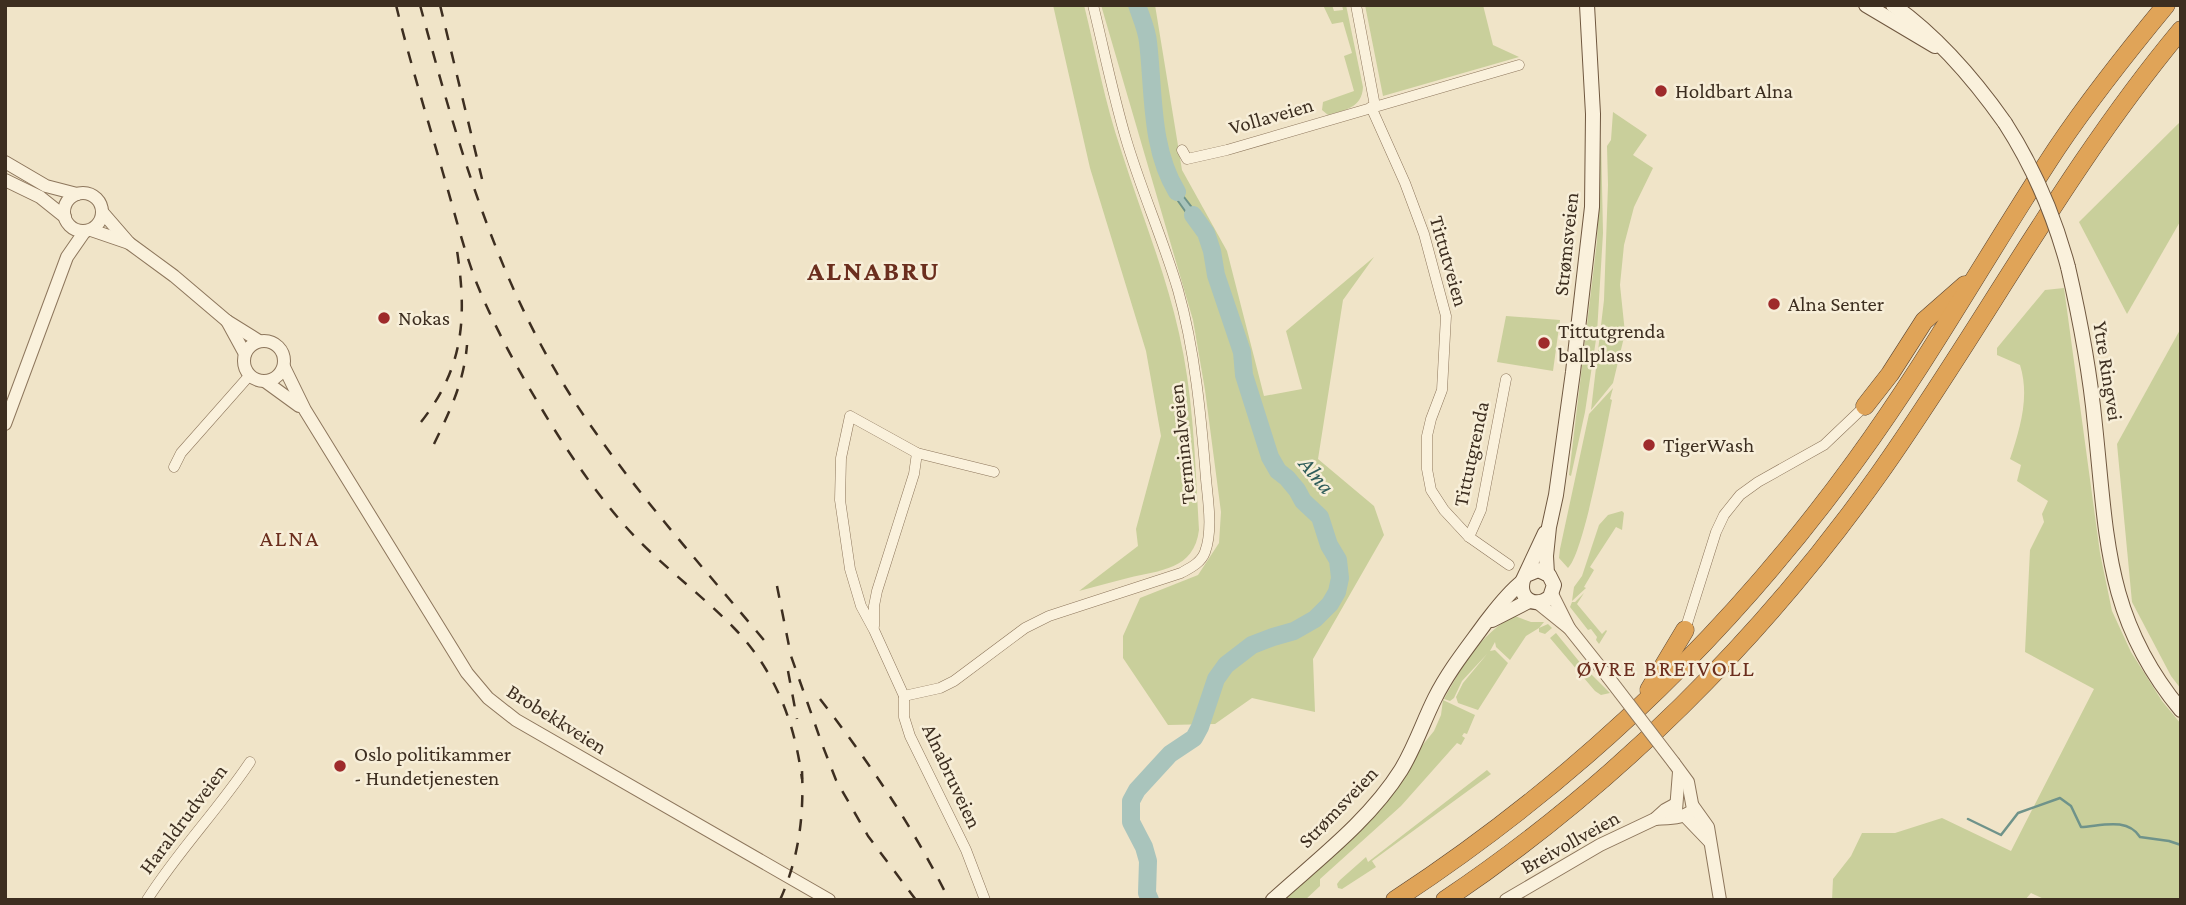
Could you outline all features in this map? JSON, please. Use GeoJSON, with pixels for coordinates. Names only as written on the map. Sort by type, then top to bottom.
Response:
{"type":"FeatureCollection","features":[{"type":"Feature","properties":{"kind":"highway"},"geometry":{"type":"LineString","coordinates":[[1395,900],[1515,815],[1576,765],[1637,711],[1717,630],[1770,570],[1858,458],[2059,146],[2166,5]]}},
{"type":"Feature","properties":{"kind":"highway"},"geometry":{"type":"LineString","coordinates":[[1445,900],[1541,830],[1623,760],[1708,679],[1790,589],[1895,452],[2080,163],[2181,30]]}},
{"type":"Feature","properties":{"kind":"highway"},"geometry":{"type":"LineString","coordinates":[[1865,406],[1890,374],[1924,321],[1977,275]]}},
{"type":"Feature","properties":{"kind":"highway"},"geometry":{"type":"LineString","coordinates":[[1637,711],[1685,630]]}},
{"type":"Feature","properties":{"kind":"main road","name":"Strømsveien"},"geometry":{"type":"LineString","coordinates":[[1547,574],[1549,527],[1571,384],[1592,207],[1593,114],[1587,5]]}},
{"type":"Feature","properties":{"kind":"main road","name":"Ytre Ringvei"},"geometry":{"type":"LineString","coordinates":[[1866,5],[1948,55]]}},
{"type":"Feature","properties":{"kind":"main road","name":"Ytre Ringvei"},"geometry":{"type":"LineString","coordinates":[[1894,5],[1924,28],[1983,92],[2025,156],[2045,198],[2068,267],[2091,386],[2113,579],[2139,648],[2154,674],[2181,710]]}},
{"type":"Feature","properties":{"kind":"main road","name":"Strømsveien"},"geometry":{"type":"LineString","coordinates":[[1273,900],[1380,799],[1410,754],[1451,669],[1499,604],[1524,579],[1549,527]]}},
{"type":"Feature","properties":{"kind":"main road"},"geometry":{"type":"LineString","coordinates":[[1538,570],[1547,574],[1553,581],[1552,594],[1548,600],[1533,602],[1521,591],[1524,579],[1538,570]]}},
{"type":"Feature","properties":{"kind":"main road","name":"Strømsveien"},"geometry":{"type":"LineString","coordinates":[[1485,624],[1533,602]]}},
{"type":"Feature","properties":{"kind":"street","name":"Terminalveien"},"geometry":{"type":"LineString","coordinates":[[904,696],[940,688],[954,681],[1017,634],[1049,616],[1181,573],[1196,565],[1205,553],[1209,516],[1200,408],[1188,335],[1178,291],[1126,139],[1093,5]]}},
{"type":"Feature","properties":{"kind":"street"},"geometry":{"type":"LineString","coordinates":[[1356,5],[1373,106]]}},
{"type":"Feature","properties":{"kind":"street","name":"Vollaveien"},"geometry":{"type":"LineString","coordinates":[[1182,150],[1187,159],[1227,150],[1519,65]]}},
{"type":"Feature","properties":{"kind":"street","name":"Tittutveien"},"geometry":{"type":"LineString","coordinates":[[1373,106],[1424,234],[1446,316],[1442,390],[1427,436],[1427,469],[1431,490],[1444,510],[1469,537],[1508,565]]}},
{"type":"Feature","properties":{"kind":"street"},"geometry":{"type":"LineString","coordinates":[[5,162],[46,186],[95,197],[101,204],[103,213],[129,243],[174,276],[227,321],[259,341]]}},
{"type":"Feature","properties":{"kind":"street"},"geometry":{"type":"LineString","coordinates":[[5,180],[40,197],[75,230],[129,243]]}},
{"type":"Feature","properties":{"kind":"street"},"geometry":{"type":"LineString","coordinates":[[67,257],[66,203],[77,194]]}},
{"type":"Feature","properties":{"kind":"street"},"geometry":{"type":"LineString","coordinates":[[5,424],[67,257],[88,231],[99,223],[103,213]]}},
{"type":"Feature","properties":{"kind":"street"},"geometry":{"type":"LineString","coordinates":[[227,321],[245,354]]}},
{"type":"Feature","properties":{"kind":"street"},"geometry":{"type":"LineString","coordinates":[[259,341],[268,341],[279,347],[283,354],[284,367],[280,374],[267,382],[254,380],[244,366],[245,354],[250,346],[259,341]]}},
{"type":"Feature","properties":{"kind":"street","name":"Brobekkveien"},"geometry":{"type":"LineString","coordinates":[[284,367],[305,410],[467,673],[488,698],[516,720],[829,900]]}},
{"type":"Feature","properties":{"kind":"street"},"geometry":{"type":"LineString","coordinates":[[174,467],[181,453],[249,376]]}},
{"type":"Feature","properties":{"kind":"street","name":"Tittutgrenda"},"geometry":{"type":"LineString","coordinates":[[1469,537],[1481,510],[1506,379]]}},
{"type":"Feature","properties":{"kind":"street","name":"Brobekkveien"},"geometry":{"type":"LineString","coordinates":[[267,382],[305,410]]}},
{"type":"Feature","properties":{"kind":"street"},"geometry":{"type":"LineString","coordinates":[[1685,630],[1716,532],[1724,515],[1740,495],[1824,445],[1865,406]]}},
{"type":"Feature","properties":{"kind":"street","name":"Alnabruveien"},"geometry":{"type":"LineString","coordinates":[[985,900],[966,850],[910,736],[904,718],[904,696],[861,606],[850,569],[840,500],[841,458],[850,416],[917,453],[994,472]]}},
{"type":"Feature","properties":{"kind":"street","name":"Alnabruveien"},"geometry":{"type":"LineString","coordinates":[[874,630],[877,591],[914,474],[917,453]]}},
{"type":"Feature","properties":{"kind":"street"},"geometry":{"type":"LineString","coordinates":[[1552,594],[1569,628],[1688,782],[1684,807],[1710,842],[1720,900]]}},
{"type":"Feature","properties":{"kind":"street"},"geometry":{"type":"LineString","coordinates":[[1533,602],[1569,628]]}},
{"type":"Feature","properties":{"kind":"street","name":"Haraldrudveien"},"geometry":{"type":"LineString","coordinates":[[148,900],[177,855],[235,785],[250,762]]}},
{"type":"Feature","properties":{"kind":"street","name":"Breivollveien"},"geometry":{"type":"LineString","coordinates":[[1506,900],[1600,845],[1684,807]]}},
{"type":"Feature","properties":{"kind":"green space"},"geometry":{"type":"Polygon","coordinates":[[[1053,5],[1084,5],[1115,132],[1160,263],[1184,357],[1191,406],[1199,530],[1190,553],[1174,566],[1079,591],[1138,546],[1136,529],[1161,436],[1146,351],[1090,168],[1053,5]]]}},
{"type":"Feature","properties":{"kind":"green space"},"geometry":{"type":"Polygon","coordinates":[[[1101,5],[1155,5],[1182,170],[1227,251],[1264,396],[1302,389],[1286,331],[1374,257],[1343,300],[1318,459],[1374,506],[1384,535],[1313,659],[1315,712],[1252,698],[1215,724],[1168,725],[1123,658],[1123,636],[1140,598],[1198,575],[1219,543],[1221,512],[1193,320],[1101,5]]]}},
{"type":"Feature","properties":{"kind":"green space"},"geometry":{"type":"Polygon","coordinates":[[[1323,5],[1332,5],[1334,11],[1343,10],[1342,5],[1346,5],[1363,87],[1360,100],[1356,104],[1328,115],[1322,110],[1323,102],[1354,91],[1344,56],[1352,53],[1343,22],[1332,24],[1323,5]]]}},
{"type":"Feature","properties":{"kind":"green space"},"geometry":{"type":"Polygon","coordinates":[[[1365,5],[1483,5],[1493,45],[1519,57],[1383,96],[1365,5]]]}},
{"type":"Feature","properties":{"kind":"green space"},"geometry":{"type":"Polygon","coordinates":[[[1613,112],[1647,135],[1633,155],[1653,168],[1634,207],[1624,245],[1620,285],[1625,333],[1613,383],[1591,410],[1604,300],[1607,146],[1611,140],[1613,112]]]}},
{"type":"Feature","properties":{"kind":"green space"},"geometry":{"type":"Polygon","coordinates":[[[2181,121],[2181,220],[2127,314],[2079,222],[2181,121]]]}},
{"type":"Feature","properties":{"kind":"green space"},"geometry":{"type":"Polygon","coordinates":[[[1601,137],[1603,233],[1597,333],[1585,412],[1571,476],[1597,241],[1601,137]]]}},
{"type":"Feature","properties":{"kind":"green space"},"geometry":{"type":"Polygon","coordinates":[[[2064,288],[2100,553],[2112,611],[2131,652],[2162,701],[2181,724],[2181,900],[2046,900],[2031,893],[2025,900],[1832,900],[1833,879],[1851,856],[1862,833],[1895,833],[1942,818],[2011,851],[2094,689],[2025,652],[2030,550],[2044,522],[2042,514],[2048,501],[2017,481],[2021,465],[2010,459],[2024,401],[2023,377],[2020,365],[1997,355],[1997,348],[2045,290],[2064,288]]]}},
{"type":"Feature","properties":{"kind":"green space"},"geometry":{"type":"Polygon","coordinates":[[[1506,316],[1560,320],[1553,371],[1497,362],[1506,316]]]}},
{"type":"Feature","properties":{"kind":"green space"},"geometry":{"type":"Polygon","coordinates":[[[2181,328],[2181,689],[2171,676],[2132,602],[2117,444],[2181,328]]]}},
{"type":"Feature","properties":{"kind":"green space"},"geometry":{"type":"Polygon","coordinates":[[[1613,388],[1581,540],[1568,568],[1559,558],[1560,549],[1589,414],[1613,388]]]}},
{"type":"Feature","properties":{"kind":"green space"},"geometry":{"type":"Polygon","coordinates":[[[1622,511],[1622,530],[1616,527],[1590,567],[1594,570],[1584,587],[1586,588],[1572,601],[1574,587],[1582,576],[1599,525],[1608,515],[1622,511]]]}},
{"type":"Feature","properties":{"kind":"green space"},"geometry":{"type":"Polygon","coordinates":[[[1584,593],[1577,604],[1602,634],[1607,631],[1599,644],[1591,629],[1588,630],[1570,607],[1572,602],[1584,593]]]}},
{"type":"Feature","properties":{"kind":"green space"},"geometry":{"type":"Polygon","coordinates":[[[1515,616],[1531,622],[1544,622],[1526,636],[1510,660],[1496,647],[1495,642],[1490,651],[1495,650],[1508,663],[1478,710],[1458,703],[1456,697],[1463,683],[1487,654],[1462,681],[1454,698],[1450,701],[1444,699],[1465,663],[1482,641],[1515,616]]]}},
{"type":"Feature","properties":{"kind":"green space"},"geometry":{"type":"Polygon","coordinates":[[[1548,624],[1552,628],[1545,634],[1539,632],[1539,628],[1548,624]]]}},
{"type":"Feature","properties":{"kind":"green space"},"geometry":{"type":"Polygon","coordinates":[[[1556,633],[1610,693],[1601,695],[1595,691],[1550,638],[1556,633]]]}},
{"type":"Feature","properties":{"kind":"green space"},"geometry":{"type":"Polygon","coordinates":[[[1443,700],[1475,715],[1467,734],[1462,736],[1465,738],[1461,745],[1457,743],[1401,806],[1320,879],[1320,886],[1305,900],[1283,900],[1410,767],[1434,731],[1441,715],[1443,700]]]}},
{"type":"Feature","properties":{"kind":"green space"},"geometry":{"type":"Polygon","coordinates":[[[1487,770],[1491,774],[1372,861],[1376,867],[1342,889],[1338,888],[1340,880],[1366,857],[1368,862],[1487,770]]]}},
{"type":"Feature","properties":{"kind":"water"},"geometry":{"type":"Polygon","coordinates":[[[1171,171],[1184,197],[1210,231],[1202,235],[1178,201],[1162,174],[1171,171]]]}},
{"type":"Feature","properties":{"kind":"waterway","name":"Alna"},"geometry":{"type":"LineString","coordinates":[[1137,5],[1147,37],[1155,119],[1162,157],[1177,192]]}},
{"type":"Feature","properties":{"kind":"waterway","name":"Alna"},"geometry":{"type":"LineString","coordinates":[[1150,900],[1147,893],[1148,861],[1131,822],[1131,801],[1137,790],[1170,754],[1194,738],[1216,679],[1226,665],[1252,645],[1294,631],[1315,619],[1330,604],[1337,592],[1340,578],[1338,560],[1329,545],[1320,517],[1303,501],[1270,457],[1244,375],[1242,352],[1216,275],[1212,251],[1206,233],[1193,215]]}},
{"type":"Feature","properties":{"kind":"waterway"},"geometry":{"type":"LineString","coordinates":[[1968,819],[2001,835],[2018,813],[2060,798],[2071,806],[2081,827],[2121,825],[2135,831],[2140,837],[2181,845]]}},
{"type":"Feature","properties":{"kind":"railway"},"geometry":{"type":"LineString","coordinates":[[396,5],[467,257],[507,349],[562,441],[615,514],[639,541],[734,628],[761,661],[772,679],[788,718],[802,779]]}},
{"type":"Feature","properties":{"kind":"railway"},"geometry":{"type":"LineString","coordinates":[[420,5],[474,188],[509,278],[551,363],[625,473],[768,645]]}},
{"type":"Feature","properties":{"kind":"railway"},"geometry":{"type":"LineString","coordinates":[[440,5],[482,179]]}},
{"type":"Feature","properties":{"kind":"railway"},"geometry":{"type":"LineString","coordinates":[[421,422],[447,380],[460,338],[462,316],[456,244]]}},
{"type":"Feature","properties":{"kind":"railway"},"geometry":{"type":"LineString","coordinates":[[434,444],[451,408],[467,345]]}},
{"type":"Feature","properties":{"kind":"railway"},"geometry":{"type":"LineString","coordinates":[[777,586],[791,656],[836,780],[868,836],[916,900]]}},
{"type":"Feature","properties":{"kind":"railway"},"geometry":{"type":"LineString","coordinates":[[788,671],[797,719]]}},
{"type":"Feature","properties":{"kind":"railway"},"geometry":{"type":"LineString","coordinates":[[820,699],[890,796],[949,900]]}},
{"type":"Feature","properties":{"kind":"railway"},"geometry":{"type":"LineString","coordinates":[[780,900],[792,868],[799,837],[802,771]]}},
{"type":"Feature","properties":{"kind":"place","name":"Holdbart Alna"},"geometry":{"type":"Point","coordinates":[1661,91]}},
{"type":"Feature","properties":{"kind":"place","name":"Alna Senter"},"geometry":{"type":"Point","coordinates":[1774,304]}},
{"type":"Feature","properties":{"kind":"place","name":"Nokas"},"geometry":{"type":"Point","coordinates":[384,318]}},
{"type":"Feature","properties":{"kind":"place","name":"Tittutgrenda ballplass"},"geometry":{"type":"Point","coordinates":[1544,343]}},
{"type":"Feature","properties":{"kind":"place","name":"TigerWash"},"geometry":{"type":"Point","coordinates":[1649,445]}},
{"type":"Feature","properties":{"kind":"place","name":"Oslo politikammer - Hundetjenesten"},"geometry":{"type":"Point","coordinates":[340,766]}},
{"type":"Feature","properties":{"kind":"district","name":"ALNABRU"},"geometry":{"type":"Point","coordinates":[874,270]}},
{"type":"Feature","properties":{"kind":"district","name":"ALNA"},"geometry":{"type":"Point","coordinates":[290,538]}},
{"type":"Feature","properties":{"kind":"district","name":"ØVRE BREIVOLL"},"geometry":{"type":"Point","coordinates":[1666,668]}}]}
